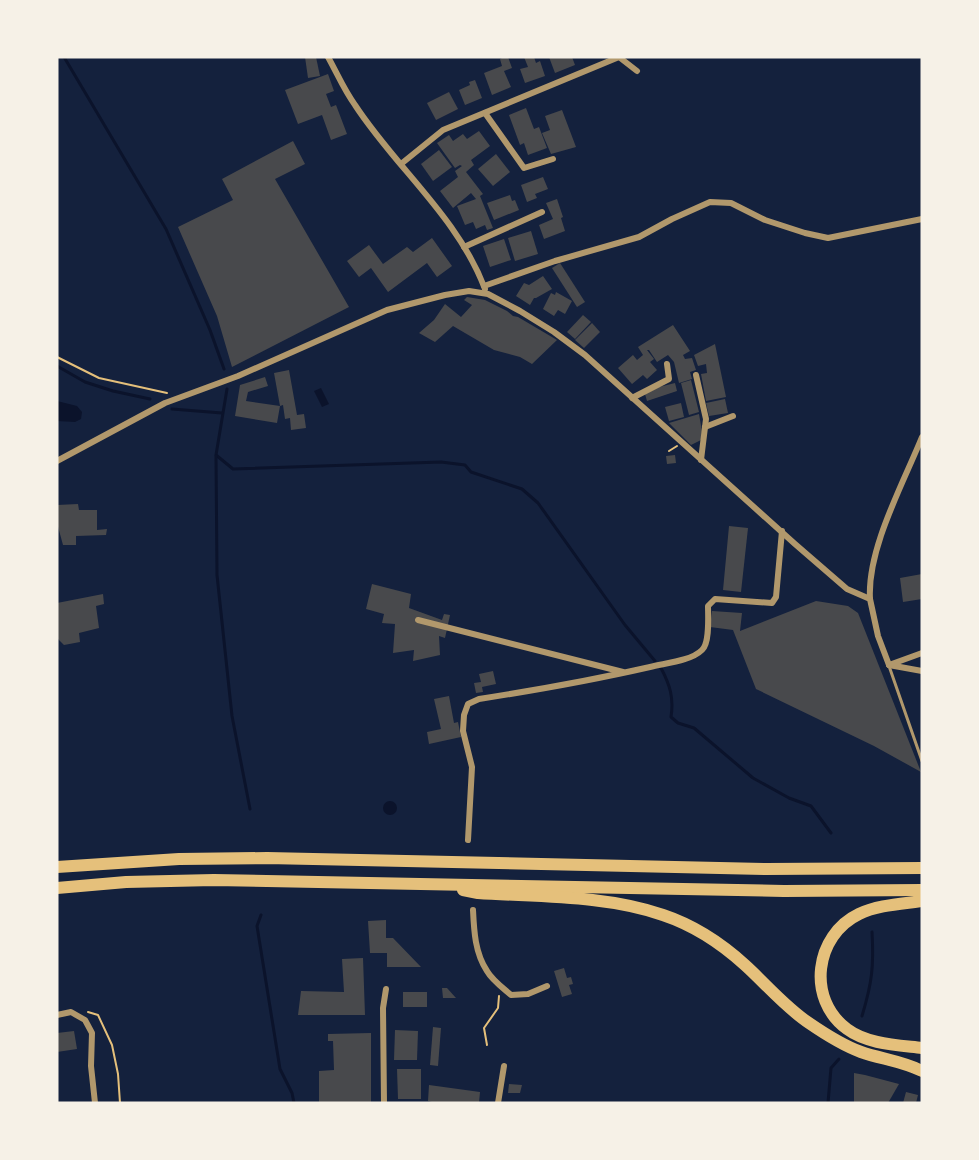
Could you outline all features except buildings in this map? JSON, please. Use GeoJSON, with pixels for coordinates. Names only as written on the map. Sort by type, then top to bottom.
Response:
{"type":"FeatureCollection","features":[{"type":"Feature","properties":{"kind":"highway"},"geometry":{"type":"LineString","coordinates":[[57,867],[156,860],[267,858],[767,869],[922,868]]}},
{"type":"Feature","properties":{"kind":"highway"},"geometry":{"type":"LineString","coordinates":[[57,888],[126,882],[214,880],[921,895]]}},
{"type":"Feature","properties":{"kind":"highway"},"geometry":{"type":"LineString","coordinates":[[432,883],[478,893],[599,901],[664,915],[722,946],[795,1013],[833,1038],[860,1051],[922,1071]]}},
{"type":"Feature","properties":{"kind":"highway"},"geometry":{"type":"LineString","coordinates":[[921,895],[871,909],[847,921],[838,928],[825,949],[820,972],[821,984],[830,1010],[846,1029],[866,1038],[922,1048]]}},
{"type":"Feature","properties":{"kind":"street"},"geometry":{"type":"LineString","coordinates":[[328,57],[355,105],[448,222],[478,269],[488,294]]}},
{"type":"Feature","properties":{"kind":"street"},"geometry":{"type":"LineString","coordinates":[[401,164],[443,130],[619,57],[637,71]]}},
{"type":"Feature","properties":{"kind":"street"},"geometry":{"type":"LineString","coordinates":[[486,113],[524,168],[553,159]]}},
{"type":"Feature","properties":{"kind":"street"},"geometry":{"type":"LineString","coordinates":[[484,286],[555,261],[639,237],[710,202],[731,203],[765,220],[828,238],[922,219]]}},
{"type":"Feature","properties":{"kind":"street"},"geometry":{"type":"LineString","coordinates":[[464,247],[542,212]]}},
{"type":"Feature","properties":{"kind":"street"},"geometry":{"type":"LineString","coordinates":[[57,461],[172,400],[238,376],[387,310],[469,291],[488,294],[520,310],[585,355],[847,589],[870,599]]}},
{"type":"Feature","properties":{"kind":"street"},"geometry":{"type":"LineString","coordinates":[[632,398],[669,379],[667,364]]}},
{"type":"Feature","properties":{"kind":"street"},"geometry":{"type":"LineString","coordinates":[[696,375],[706,419],[701,460]]}},
{"type":"Feature","properties":{"kind":"street"},"geometry":{"type":"LineString","coordinates":[[705,427],[733,416]]}},
{"type":"Feature","properties":{"kind":"street"},"geometry":{"type":"LineString","coordinates":[[889,665],[878,636],[870,599],[871,567],[880,538],[922,437]]}},
{"type":"Feature","properties":{"kind":"street"},"geometry":{"type":"LineString","coordinates":[[468,840],[472,767],[463,731],[464,715],[468,704],[479,699],[562,687],[689,657],[701,652],[705,647],[708,606],[715,599],[772,603],[776,597],[782,531]]}},
{"type":"Feature","properties":{"kind":"street"},"geometry":{"type":"LineString","coordinates":[[418,620],[624,673]]}},
{"type":"Feature","properties":{"kind":"street"},"geometry":{"type":"LineString","coordinates":[[889,665],[922,653]]}},
{"type":"Feature","properties":{"kind":"street"},"geometry":{"type":"LineString","coordinates":[[889,665],[922,671]]}},
{"type":"Feature","properties":{"kind":"street"},"geometry":{"type":"LineString","coordinates":[[473,910],[475,935],[480,957],[487,973],[511,995],[528,994],[547,986]]}},
{"type":"Feature","properties":{"kind":"street"},"geometry":{"type":"LineString","coordinates":[[384,1103],[382,1008],[386,988]]}},
{"type":"Feature","properties":{"kind":"street"},"geometry":{"type":"LineString","coordinates":[[57,1015],[72,1012],[85,1020],[92,1033],[91,1066],[95,1103]]}},
{"type":"Feature","properties":{"kind":"street"},"geometry":{"type":"LineString","coordinates":[[498,1103],[504,1066]]}},
{"type":"Feature","properties":{"kind":"lane"},"geometry":{"type":"LineString","coordinates":[[889,665],[922,761]]}},
{"type":"Feature","properties":{"kind":"path"},"geometry":{"type":"LineString","coordinates":[[57,357],[99,378],[167,392],[172,400]]}},
{"type":"Feature","properties":{"kind":"path"},"geometry":{"type":"LineString","coordinates":[[488,1044],[484,1028],[498,1008],[500,985]]}},
{"type":"Feature","properties":{"kind":"path"},"geometry":{"type":"LineString","coordinates":[[88,1012],[98,1015],[112,1045],[118,1074],[120,1103]]}},
{"type":"Feature","properties":{"kind":"water"},"geometry":{"type":"Polygon","coordinates":[[[321,388],[329,404],[322,407],[314,391],[321,388]]]}},
{"type":"Feature","properties":{"kind":"water"},"geometry":{"type":"Polygon","coordinates":[[[57,401],[77,406],[82,412],[81,419],[75,422],[57,421],[57,401]]]}},
{"type":"Feature","properties":{"kind":"water"},"geometry":{"type":"Polygon","coordinates":[[[390,801],[395,803],[397,808],[395,813],[390,815],[385,813],[383,808],[385,803],[390,801]]]}},
{"type":"Feature","properties":{"kind":"waterway"},"geometry":{"type":"LineString","coordinates":[[64,57],[166,229],[210,330],[224,369]]}},
{"type":"Feature","properties":{"kind":"waterway"},"geometry":{"type":"LineString","coordinates":[[57,366],[85,382],[150,399]]}},
{"type":"Feature","properties":{"kind":"waterway"},"geometry":{"type":"LineString","coordinates":[[227,389],[216,455],[233,469],[441,462],[465,465],[471,472],[522,489],[538,503],[625,625],[655,661]]}},
{"type":"Feature","properties":{"kind":"waterway"},"geometry":{"type":"LineString","coordinates":[[172,409],[222,413]]}},
{"type":"Feature","properties":{"kind":"waterway"},"geometry":{"type":"LineString","coordinates":[[216,456],[217,575],[232,716],[250,809]]}},
{"type":"Feature","properties":{"kind":"waterway"},"geometry":{"type":"LineString","coordinates":[[661,668],[671,692],[671,717],[678,723],[694,728],[753,778],[789,798],[811,806],[831,833]]}},
{"type":"Feature","properties":{"kind":"waterway"},"geometry":{"type":"LineString","coordinates":[[261,915],[257,926],[280,1069],[292,1093],[294,1103]]}},
{"type":"Feature","properties":{"kind":"waterway"},"geometry":{"type":"LineString","coordinates":[[862,1016],[872,974],[872,932]]}},
{"type":"Feature","properties":{"kind":"waterway"},"geometry":{"type":"LineString","coordinates":[[828,1103],[831,1068],[839,1059]]}}]}
